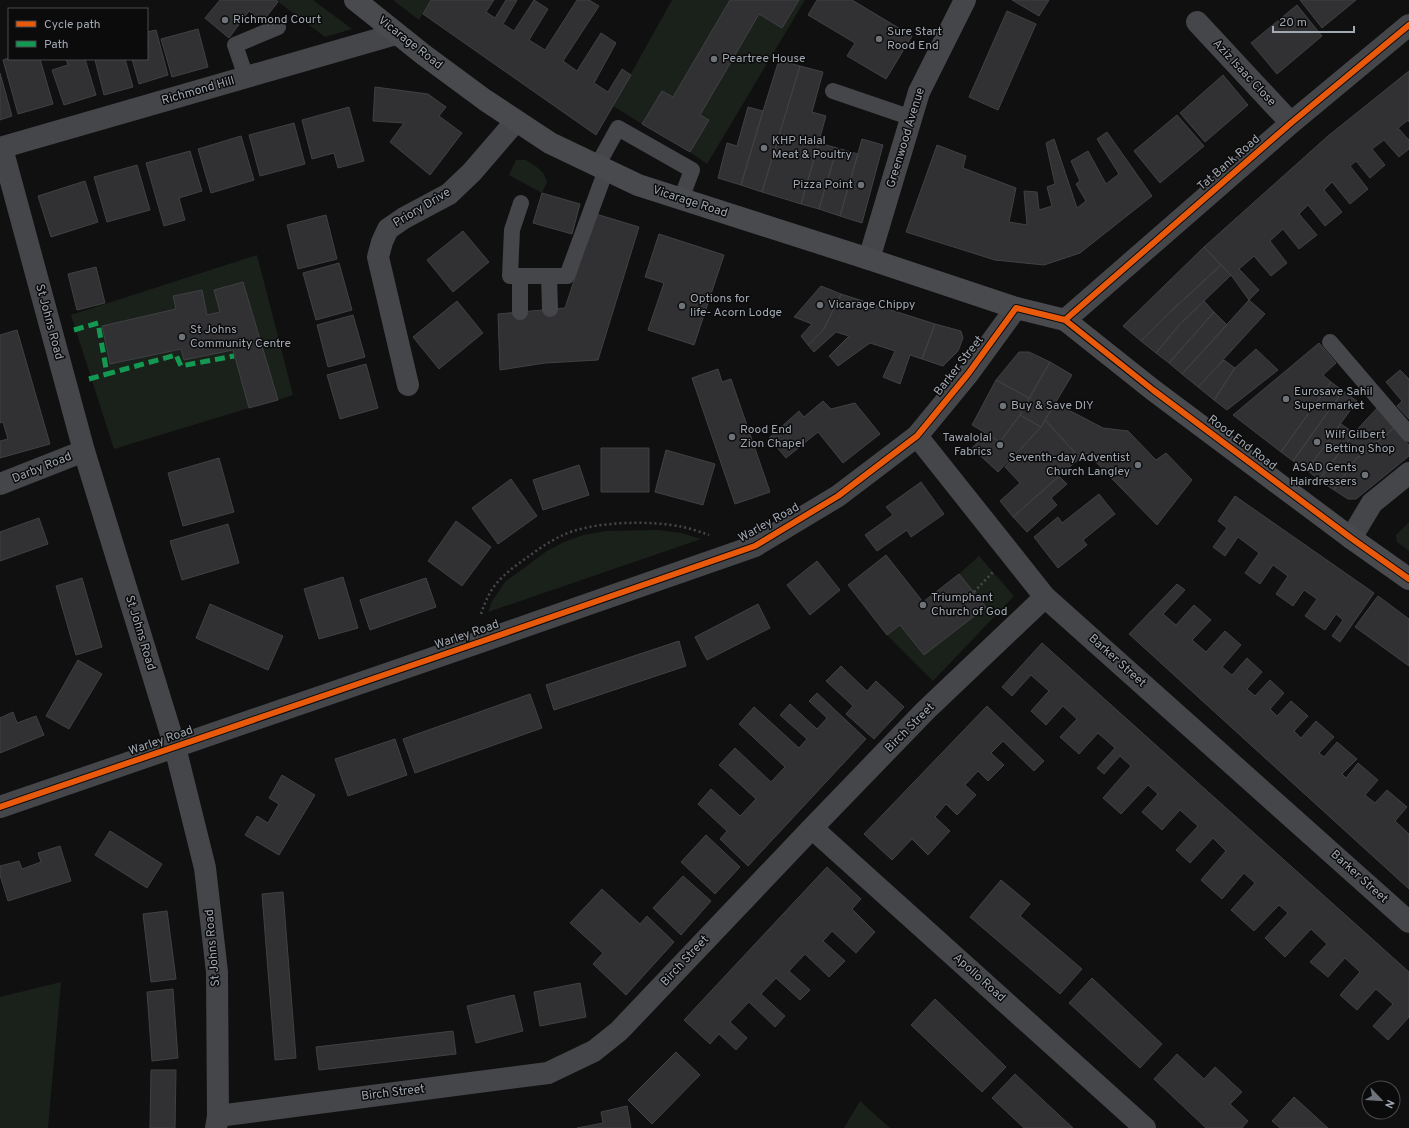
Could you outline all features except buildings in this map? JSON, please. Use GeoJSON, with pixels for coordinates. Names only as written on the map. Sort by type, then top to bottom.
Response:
{"type":"FeatureCollection","features":[{"type":"Feature","properties":{"kind":"main road","name":"Vicarage Road"},"geometry":{"type":"LineString","coordinates":[[355,0],[396,34],[516,121],[550,143],[638,185],[1016,308],[1065,320]]}},
{"type":"Feature","properties":{"kind":"main road","name":"Rood End Road"},"geometry":{"type":"LineString","coordinates":[[1065,320],[1153,390],[1351,538],[1409,579]]}},
{"type":"Feature","properties":{"kind":"street","name":"Greenwood Avenue"},"geometry":{"type":"LineString","coordinates":[[869,259],[919,92],[965,0]]}},
{"type":"Feature","properties":{"kind":"street","name":"Aziz Isaac Close"},"geometry":{"type":"LineString","coordinates":[[1197,22],[1291,123]]}},
{"type":"Feature","properties":{"kind":"street","name":"Tat Bank Road"},"geometry":{"type":"LineString","coordinates":[[1065,320],[1291,123],[1409,25]]}},
{"type":"Feature","properties":{"kind":"street","name":"Richmond Hill"},"geometry":{"type":"LineString","coordinates":[[1,148],[396,34]]}},
{"type":"Feature","properties":{"kind":"street","name":"Priory Drive"},"geometry":{"type":"LineString","coordinates":[[408,385],[378,257],[382,242],[388,229],[404,218],[449,194],[472,172],[516,121]]}},
{"type":"Feature","properties":{"kind":"street","name":"St Johns Road"},"geometry":{"type":"LineString","coordinates":[[1,148],[84,451],[175,747],[205,868],[217,964],[217,1122]]}},
{"type":"Feature","properties":{"kind":"street","name":"Barker Street"},"geometry":{"type":"LineString","coordinates":[[1016,308],[968,374],[917,436],[1045,596],[1409,922]]}},
{"type":"Feature","properties":{"kind":"street","name":"Warley Road"},"geometry":{"type":"LineString","coordinates":[[0,807],[755,546],[838,496],[917,436]]}},
{"type":"Feature","properties":{"kind":"street","name":"Darby Road"},"geometry":{"type":"LineString","coordinates":[[0,484],[84,451]]}},
{"type":"Feature","properties":{"kind":"street"},"geometry":{"type":"LineString","coordinates":[[1351,538],[1372,503],[1409,473]]}},
{"type":"Feature","properties":{"kind":"street","name":"Birch Street"},"geometry":{"type":"LineString","coordinates":[[217,1122],[548,1073],[594,1051],[619,1031],[925,711],[1045,596]]}},
{"type":"Feature","properties":{"kind":"street","name":"Apollo Road"},"geometry":{"type":"LineString","coordinates":[[812,828],[1145,1128]]}},
{"type":"Feature","properties":{"kind":"lane"},"geometry":{"type":"LineString","coordinates":[[246,77],[235,45],[278,27]]}},
{"type":"Feature","properties":{"kind":"lane"},"geometry":{"type":"LineString","coordinates":[[833,91],[912,118]]}},
{"type":"Feature","properties":{"kind":"lane"},"geometry":{"type":"LineString","coordinates":[[521,203],[512,230],[510,276],[567,276],[602,168],[618,128],[692,170],[681,199]]}},
{"type":"Feature","properties":{"kind":"lane"},"geometry":{"type":"LineString","coordinates":[[520,276],[520,312]]}},
{"type":"Feature","properties":{"kind":"lane"},"geometry":{"type":"LineString","coordinates":[[549,276],[550,309]]}},
{"type":"Feature","properties":{"kind":"lane"},"geometry":{"type":"LineString","coordinates":[[1330,342],[1409,434]]}},
{"type":"Feature","properties":{"kind":"path"},"geometry":{"type":"LineString","coordinates":[[480,616],[486,598],[501,577],[543,546],[561,536],[581,528],[606,525],[660,524],[683,527],[710,535]]}},
{"type":"Feature","properties":{"kind":"path"},"geometry":{"type":"LineString","coordinates":[[974,592],[993,572]]}},
{"type":"Feature","properties":{"kind":"shaded area"},"geometry":{"type":"Polygon","coordinates":[[[276,0],[313,0],[352,29],[325,37],[276,0]]]}},
{"type":"Feature","properties":{"kind":"shaded area"},"geometry":{"type":"Polygon","coordinates":[[[393,0],[431,0],[419,20],[393,0]]]}},
{"type":"Feature","properties":{"kind":"shaded area"},"geometry":{"type":"Polygon","coordinates":[[[672,0],[730,0],[673,97],[662,91],[642,124],[613,106],[672,0]]]}},
{"type":"Feature","properties":{"kind":"shaded area"},"geometry":{"type":"Polygon","coordinates":[[[799,0],[805,0],[707,164],[690,152],[709,120],[700,115],[759,14],[782,28],[799,0]]]}},
{"type":"Feature","properties":{"kind":"shaded area"},"geometry":{"type":"Polygon","coordinates":[[[516,160],[526,160],[544,174],[547,182],[542,193],[509,175],[516,160]]]}},
{"type":"Feature","properties":{"kind":"shaded area"},"geometry":{"type":"Polygon","coordinates":[[[257,255],[293,395],[278,400],[243,282],[214,290],[220,312],[207,315],[201,290],[173,296],[176,309],[102,326],[110,364],[181,349],[184,360],[233,350],[249,408],[114,449],[71,315],[257,255]]]}},
{"type":"Feature","properties":{"kind":"shaded area"},"geometry":{"type":"Polygon","coordinates":[[[1409,522],[1409,551],[1397,542],[1396,535],[1409,522]]]}},
{"type":"Feature","properties":{"kind":"shaded area"},"geometry":{"type":"Polygon","coordinates":[[[659,530],[681,533],[701,539],[488,612],[492,601],[505,582],[547,551],[564,542],[583,535],[606,531],[659,530]]]}},
{"type":"Feature","properties":{"kind":"shaded area"},"geometry":{"type":"Polygon","coordinates":[[[979,556],[1014,596],[933,681],[887,635],[900,625],[924,655],[985,607],[959,574],[979,556]]]}},
{"type":"Feature","properties":{"kind":"shaded area"},"geometry":{"type":"Polygon","coordinates":[[[61,982],[48,1128],[0,1128],[0,997],[61,982]]]}},
{"type":"Feature","properties":{"kind":"shaded area"},"geometry":{"type":"Polygon","coordinates":[[[860,1101],[890,1128],[844,1128],[860,1101]]]}},
{"type":"Feature","properties":{"kind":"marked path"},"geometry":{"type":"LineString","coordinates":[[74,330],[98,323],[107,374],[176,355],[181,366],[234,356]]}},
{"type":"Feature","properties":{"kind":"marked path"},"geometry":{"type":"LineString","coordinates":[[89,379],[107,374]]}},
{"type":"Feature","properties":{"kind":"cycle path"},"geometry":{"type":"LineString","coordinates":[[1065,320],[1291,123],[1409,25]]}},
{"type":"Feature","properties":{"kind":"cycle path"},"geometry":{"type":"LineString","coordinates":[[0,807],[755,546],[838,496],[917,436],[968,374],[1016,308],[1065,320],[1153,390],[1351,538],[1409,579]]}},
{"type":"Feature","properties":{"kind":"place","name":"Richmond Court"},"geometry":{"type":"Point","coordinates":[225,20]}},
{"type":"Feature","properties":{"kind":"place","name":"Sure Start Rood End"},"geometry":{"type":"Point","coordinates":[879,39]}},
{"type":"Feature","properties":{"kind":"place","name":"Peartree House"},"geometry":{"type":"Point","coordinates":[714,59]}},
{"type":"Feature","properties":{"kind":"place","name":"KHP Halal Meat & Poultry"},"geometry":{"type":"Point","coordinates":[764,148]}},
{"type":"Feature","properties":{"kind":"place","name":"Pizza Point"},"geometry":{"type":"Point","coordinates":[861,185]}},
{"type":"Feature","properties":{"kind":"place","name":"Vicarage Chippy"},"geometry":{"type":"Point","coordinates":[820,305]}},
{"type":"Feature","properties":{"kind":"place","name":"Options for life- Acorn Lodge"},"geometry":{"type":"Point","coordinates":[682,306]}},
{"type":"Feature","properties":{"kind":"place","name":"St Johns Community Centre"},"geometry":{"type":"Point","coordinates":[182,337]}},
{"type":"Feature","properties":{"kind":"place","name":"Eurosave Sahil Supermarket"},"geometry":{"type":"Point","coordinates":[1286,399]}},
{"type":"Feature","properties":{"kind":"place","name":"Buy & Save DIY"},"geometry":{"type":"Point","coordinates":[1003,406]}},
{"type":"Feature","properties":{"kind":"place","name":"Rood End Zion Chapel"},"geometry":{"type":"Point","coordinates":[732,437]}},
{"type":"Feature","properties":{"kind":"place","name":"Wilf Gilbert Betting Shop"},"geometry":{"type":"Point","coordinates":[1317,442]}},
{"type":"Feature","properties":{"kind":"place","name":"Tawalolal Fabrics"},"geometry":{"type":"Point","coordinates":[1000,445]}},
{"type":"Feature","properties":{"kind":"place","name":"Seventh-day Adventist Church Langley"},"geometry":{"type":"Point","coordinates":[1138,465]}},
{"type":"Feature","properties":{"kind":"place","name":"ASAD Gents Hairdressers"},"geometry":{"type":"Point","coordinates":[1365,475]}},
{"type":"Feature","properties":{"kind":"place","name":"Triumphant Church of God"},"geometry":{"type":"Point","coordinates":[923,605]}}]}
